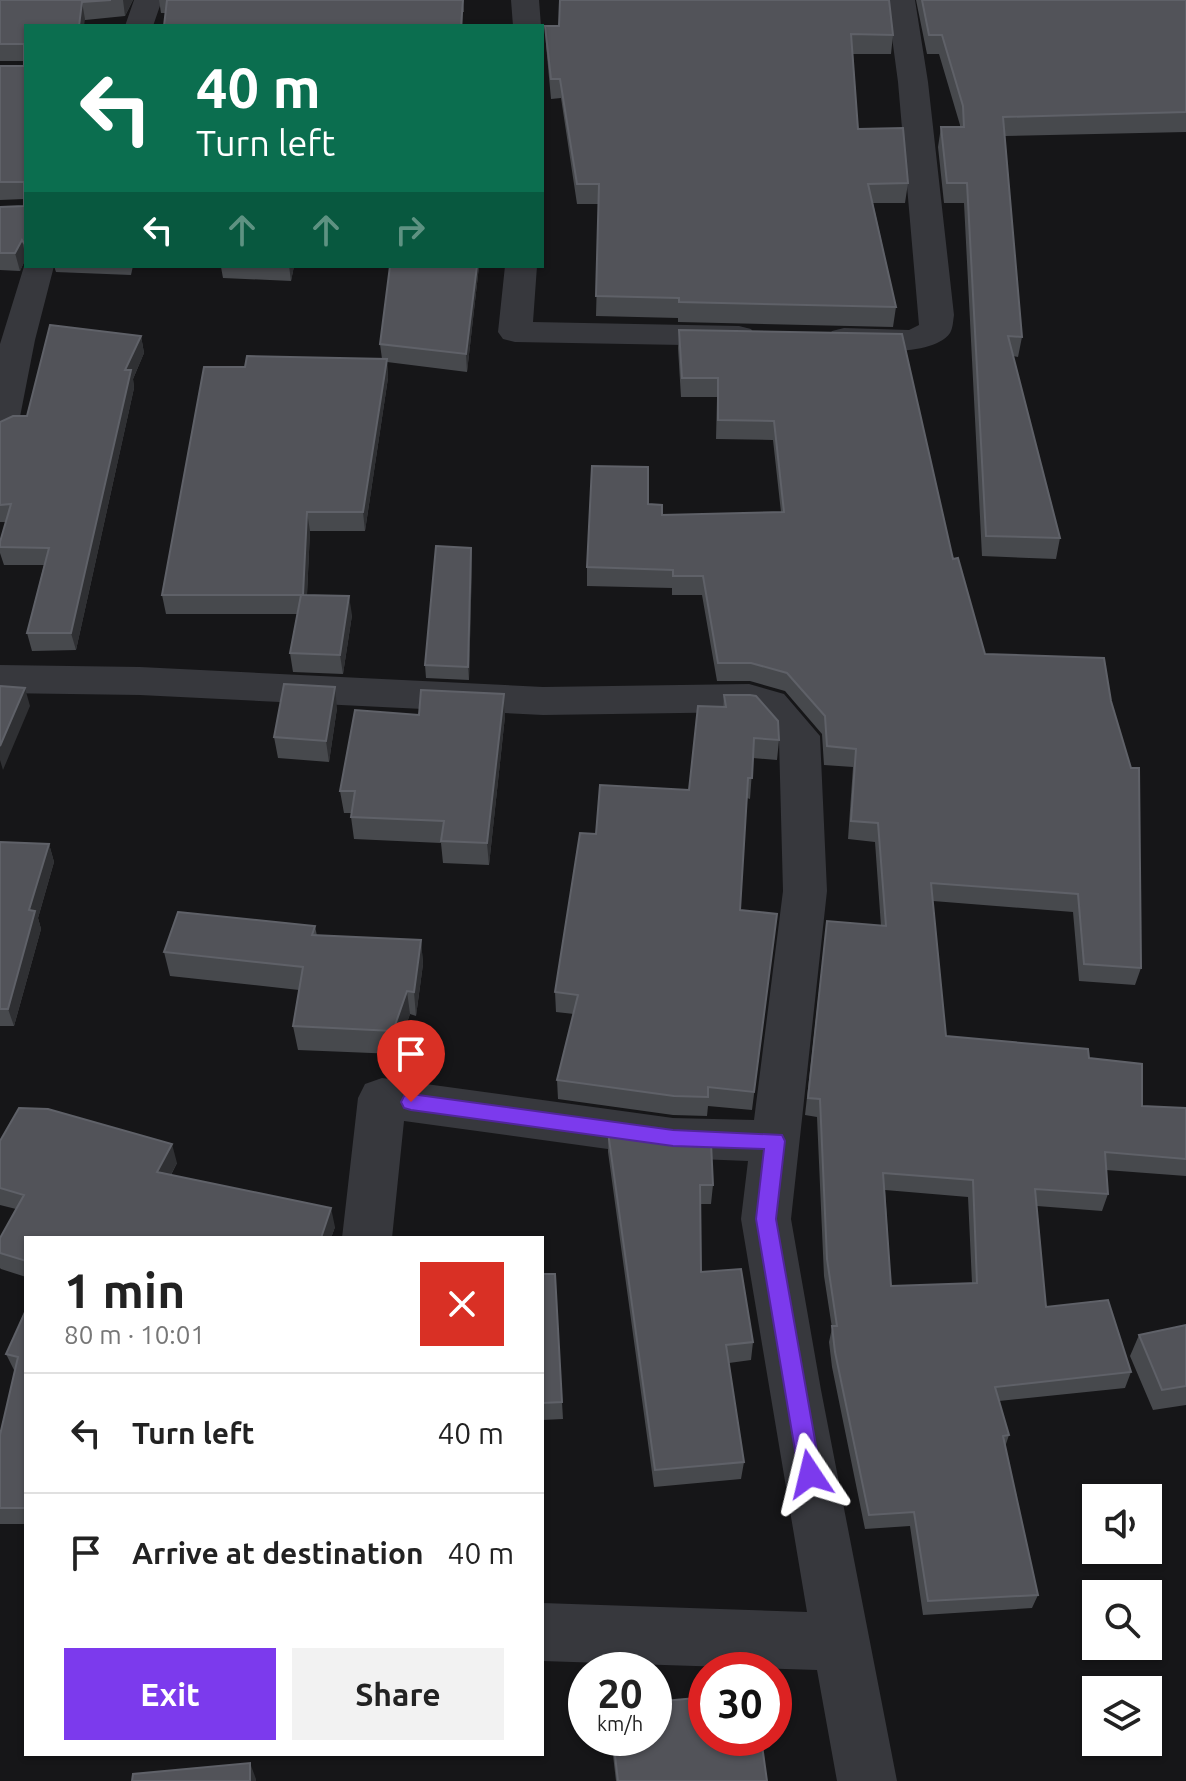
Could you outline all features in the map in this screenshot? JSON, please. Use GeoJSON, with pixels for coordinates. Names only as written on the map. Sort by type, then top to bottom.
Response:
{"type":"FeatureCollection","features":[{"type":"Feature","properties":{"kind":"street"},"geometry":{"type":"LineString","coordinates":[[140,24],[148,0]]}},
{"type":"Feature","properties":{"kind":"street"},"geometry":{"type":"LineString","coordinates":[[525,0],[527,24]]}},
{"type":"Feature","properties":{"kind":"street"},"geometry":{"type":"LineString","coordinates":[[819,338],[915,340],[935,330],[937,315],[913,82],[901,0]]}},
{"type":"Feature","properties":{"kind":"street"},"geometry":{"type":"LineString","coordinates":[[0,426],[37,268]]}},
{"type":"Feature","properties":{"kind":"street"},"geometry":{"type":"LineString","coordinates":[[521,268],[515,332],[771,337]]}},
{"type":"Feature","properties":{"kind":"street"},"geometry":{"type":"LineString","coordinates":[[0,679],[140,681],[543,701],[749,698],[770,704],[799,736],[805,891],[766,1219],[867,1781]]}},
{"type":"Feature","properties":{"kind":"street"},"geometry":{"type":"LineString","coordinates":[[367,1236],[382,1098],[673,1138],[775,1141]]}},
{"type":"Feature","properties":{"kind":"street"},"geometry":{"type":"LineString","coordinates":[[544,1632],[841,1642]]}},
{"type":"Feature","properties":{"kind":"building"},"geometry":{"type":"Polygon","coordinates":[[[0,0],[111,0],[82,2],[79,24],[24,24],[24,44],[0,44],[0,0]]]}},
{"type":"Feature","properties":{"kind":"building"},"geometry":{"type":"Polygon","coordinates":[[[167,0],[463,0],[461,24],[164,24],[167,0]]]}},
{"type":"Feature","properties":{"kind":"building"},"geometry":{"type":"Polygon","coordinates":[[[560,0],[889,0],[893,35],[851,34],[858,129],[903,128],[908,183],[868,184],[896,307],[679,302],[679,298],[596,296],[599,184],[577,184],[560,79],[551,79],[545,26],[559,26],[560,0]]]}},
{"type":"Feature","properties":{"kind":"building"},"geometry":{"type":"Polygon","coordinates":[[[922,0],[1186,0],[1186,112],[1003,117],[1022,337],[1008,336],[1060,538],[986,536],[967,183],[947,183],[941,127],[964,127],[963,106],[942,35],[929,35],[922,0]]]}},
{"type":"Feature","properties":{"kind":"building"},"geometry":{"type":"Polygon","coordinates":[[[0,66],[24,66],[24,182],[0,182],[0,66]]]}},
{"type":"Feature","properties":{"kind":"building"},"geometry":{"type":"Polygon","coordinates":[[[24,206],[24,243],[22,240],[15,253],[0,253],[0,207],[24,206]]]}},
{"type":"Feature","properties":{"kind":"building"},"geometry":{"type":"Polygon","coordinates":[[[390,268],[477,268],[466,354],[380,344],[390,268]]]}},
{"type":"Feature","properties":{"kind":"building"},"geometry":{"type":"Polygon","coordinates":[[[50,325],[141,336],[125,370],[131,370],[71,633],[27,633],[49,548],[0,547],[11,504],[0,505],[0,422],[13,416],[27,416],[50,325]]]}},
{"type":"Feature","properties":{"kind":"building"},"geometry":{"type":"Polygon","coordinates":[[[679,330],[902,334],[953,559],[958,558],[985,654],[1104,658],[1111,701],[1131,768],[1139,768],[1141,968],[1084,964],[1078,894],[931,883],[946,1036],[1088,1049],[1089,1058],[1142,1064],[1142,1106],[1186,1108],[1186,1159],[1105,1152],[1108,1194],[1035,1189],[1046,1307],[1108,1300],[1131,1372],[995,1387],[1009,1435],[1003,1436],[1038,1595],[928,1601],[914,1512],[869,1515],[835,1352],[832,1326],[837,1326],[827,1259],[820,1099],[808,1098],[827,921],[886,926],[878,823],[851,821],[856,749],[827,746],[825,716],[787,673],[751,663],[718,663],[703,576],[673,576],[673,570],[587,567],[592,466],[648,467],[648,504],[662,505],[662,515],[784,512],[774,421],[718,420],[718,378],[682,378],[679,330]],[[883,1173],[891,1286],[977,1283],[973,1180],[883,1173]]]}},
{"type":"Feature","properties":{"kind":"building"},"geometry":{"type":"Polygon","coordinates":[[[247,356],[387,359],[363,512],[307,512],[303,595],[349,596],[340,655],[290,653],[301,595],[162,595],[204,367],[245,367],[247,356]]]}},
{"type":"Feature","properties":{"kind":"building"},"geometry":{"type":"Polygon","coordinates":[[[436,546],[471,548],[468,667],[425,665],[436,546]]]}},
{"type":"Feature","properties":{"kind":"building"},"geometry":{"type":"Polygon","coordinates":[[[284,684],[335,687],[326,741],[274,737],[284,684]]]}},
{"type":"Feature","properties":{"kind":"building"},"geometry":{"type":"Polygon","coordinates":[[[0,686],[25,688],[0,746],[0,686]]]}},
{"type":"Feature","properties":{"kind":"building"},"geometry":{"type":"Polygon","coordinates":[[[421,690],[504,694],[487,843],[441,841],[444,821],[351,817],[355,791],[340,791],[355,710],[419,715],[421,690]]]}},
{"type":"Feature","properties":{"kind":"building"},"geometry":{"type":"Polygon","coordinates":[[[724,695],[756,696],[778,721],[779,740],[754,738],[752,778],[748,778],[740,910],[777,914],[754,1092],[708,1087],[708,1097],[674,1096],[557,1080],[578,995],[555,992],[580,833],[596,834],[600,785],[689,790],[698,706],[726,707],[724,695]]]}},
{"type":"Feature","properties":{"kind":"building"},"geometry":{"type":"Polygon","coordinates":[[[0,842],[49,844],[29,910],[35,911],[8,1009],[0,1009],[0,842]]]}},
{"type":"Feature","properties":{"kind":"building"},"geometry":{"type":"Polygon","coordinates":[[[178,912],[315,926],[312,935],[421,940],[414,992],[407,991],[393,1031],[293,1026],[303,967],[164,952],[178,912]]]}},
{"type":"Feature","properties":{"kind":"building"},"geometry":{"type":"Polygon","coordinates":[[[19,1108],[48,1109],[172,1144],[157,1172],[331,1208],[322,1236],[24,1236],[24,1260],[0,1253],[0,1238],[24,1195],[0,1188],[0,1141],[19,1108]]]}},
{"type":"Feature","properties":{"kind":"building"},"geometry":{"type":"Polygon","coordinates":[[[608,1132],[711,1143],[713,1185],[700,1185],[701,1272],[741,1269],[753,1342],[726,1345],[744,1462],[655,1470],[608,1132]]]}},
{"type":"Feature","properties":{"kind":"building"},"geometry":{"type":"Polygon","coordinates":[[[544,1274],[555,1274],[562,1402],[544,1403],[544,1274]]]}},
{"type":"Feature","properties":{"kind":"building"},"geometry":{"type":"Polygon","coordinates":[[[24,1314],[24,1508],[0,1508],[0,1435],[18,1357],[6,1354],[24,1314]]]}},
{"type":"Feature","properties":{"kind":"building"},"geometry":{"type":"Polygon","coordinates":[[[1186,1325],[1186,1386],[1162,1390],[1139,1335],[1186,1325]]]}},
{"type":"Feature","properties":{"kind":"building"},"geometry":{"type":"Polygon","coordinates":[[[688,1699],[688,1756],[764,1756],[767,1781],[618,1781],[615,1756],[672,1756],[672,1700],[688,1699]]]}},
{"type":"Feature","properties":{"kind":"building"},"geometry":{"type":"Polygon","coordinates":[[[250,1763],[250,1781],[132,1781],[133,1774],[250,1763]]]}},
{"type":"Feature","properties":{"kind":"route"},"geometry":{"type":"LineString","coordinates":[[411,1102],[673,1138],[775,1141],[766,1219],[810,1474]]}}]}
